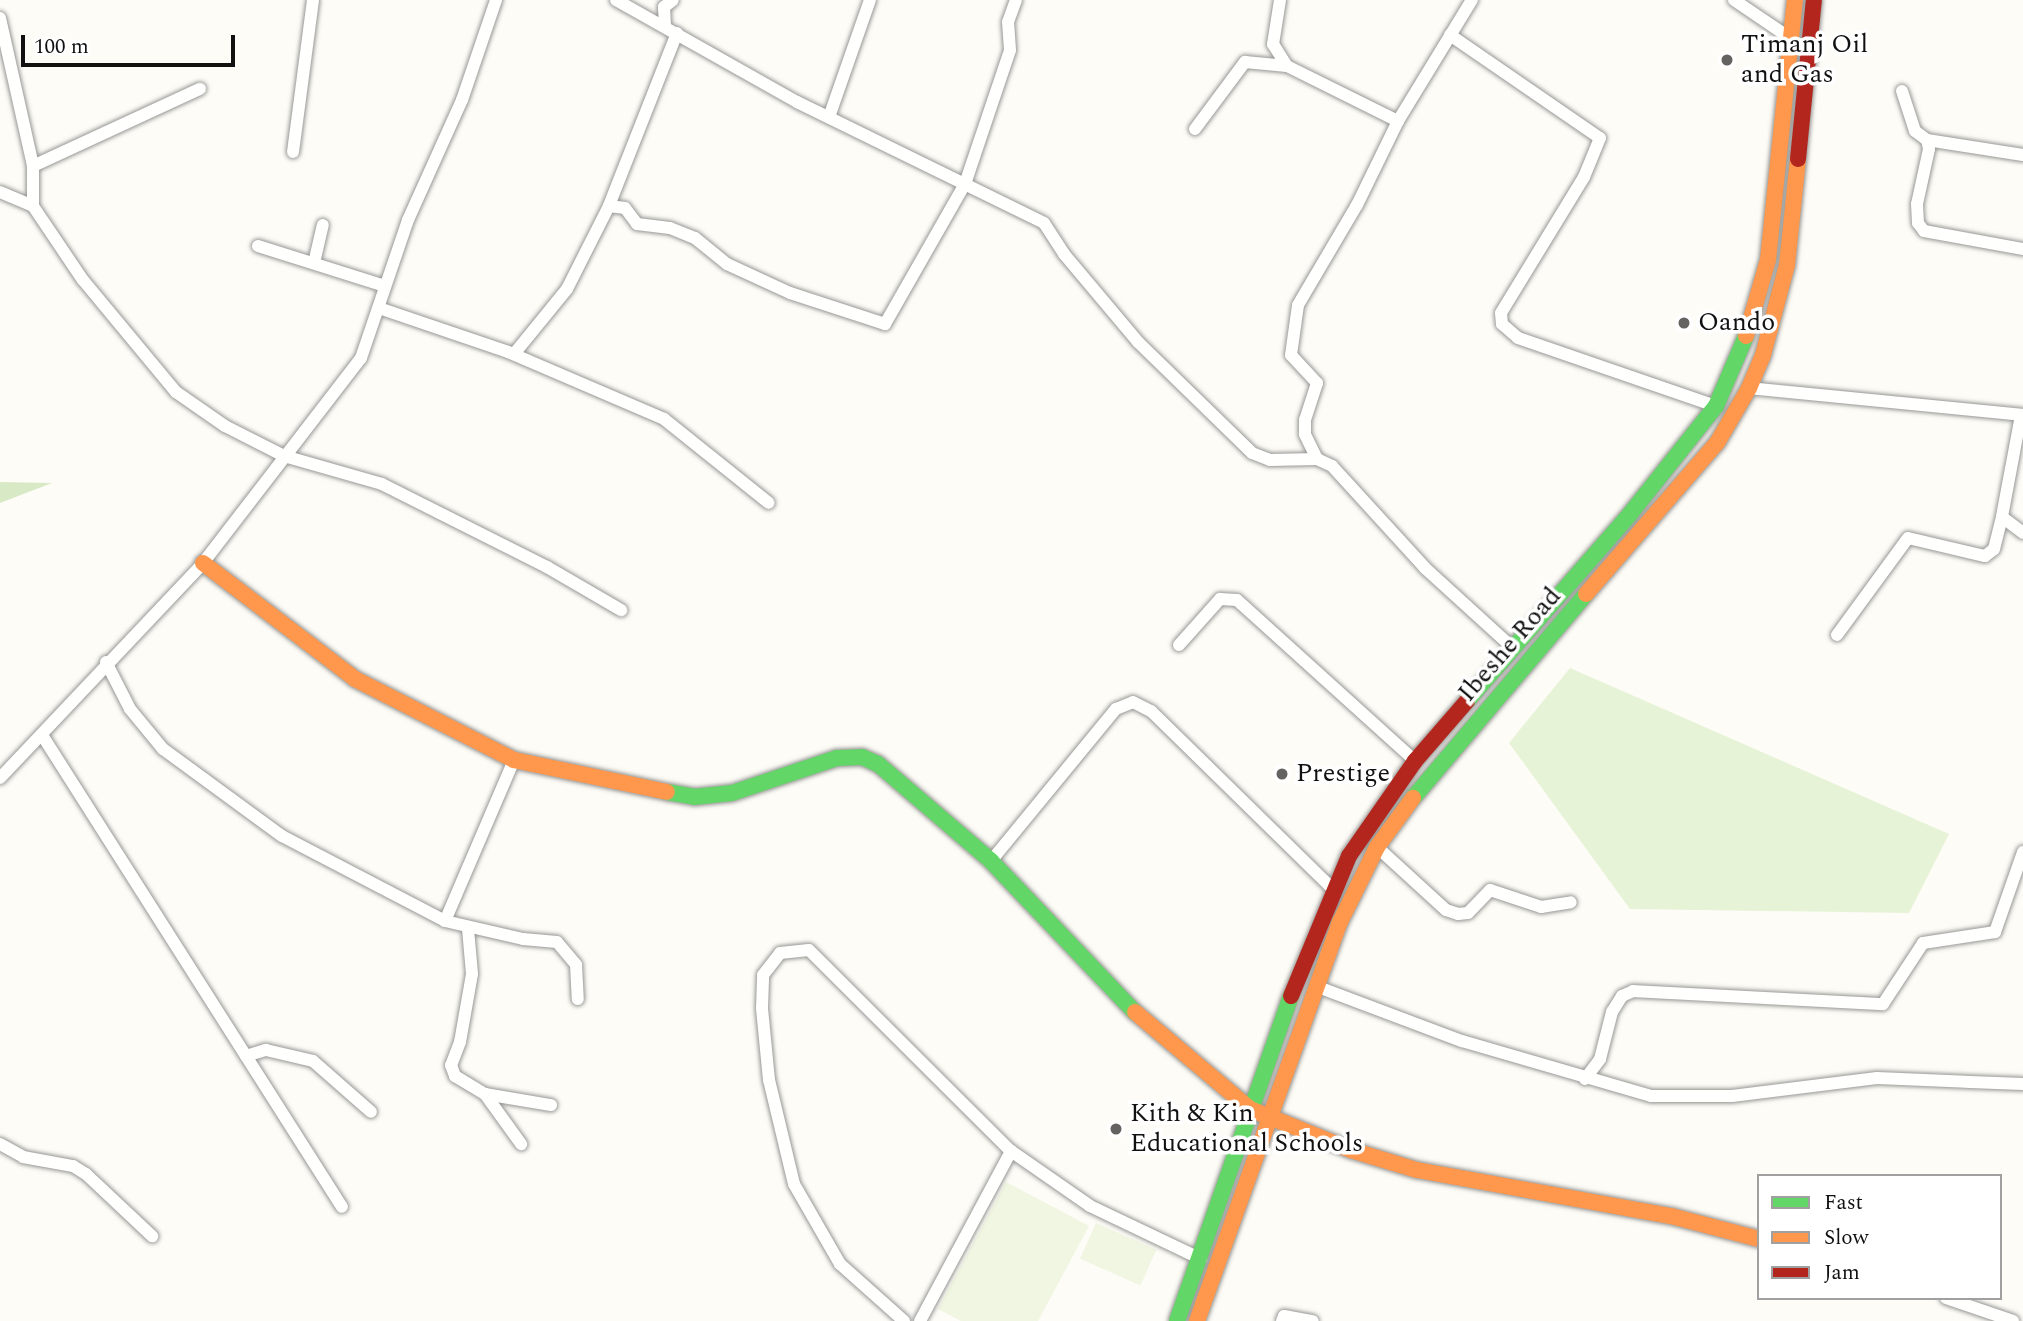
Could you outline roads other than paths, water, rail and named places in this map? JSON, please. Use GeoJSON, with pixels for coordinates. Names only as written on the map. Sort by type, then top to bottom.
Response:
{"type":"FeatureCollection","features":[{"type":"Feature","properties":{"kind":"main road","name":"Ibeshe Road"},"geometry":{"type":"LineString","coordinates":[[1177,1321],[1201,1259],[1250,1109],[1332,888],[1415,761],[1630,514],[1716,406],[1745,346],[1768,260],[1793,40],[1795,0]]}},
{"type":"Feature","properties":{"kind":"main road","name":"Ibeshe Road"},"geometry":{"type":"LineString","coordinates":[[1197,1321],[1269,1116],[1355,886],[1377,847],[1427,778],[1717,443],[1749,388],[1767,342],[1787,265],[1814,0]]}},
{"type":"Feature","properties":{"kind":"main road"},"geometry":{"type":"LineString","coordinates":[[203,563],[355,679],[514,760],[694,797],[732,793],[837,758],[862,757],[878,764],[991,861],[1108,986],[1174,1048],[1250,1109],[1351,1150],[1417,1170],[1671,1216],[1757,1238]]}},
{"type":"Feature","properties":{"kind":"street"},"geometry":{"type":"LineString","coordinates":[[293,152],[313,0]]}},
{"type":"Feature","properties":{"kind":"street"},"geometry":{"type":"LineString","coordinates":[[0,778],[106,662],[203,563],[361,358],[408,220],[462,100],[496,0]]}},
{"type":"Feature","properties":{"kind":"street"},"geometry":{"type":"LineString","coordinates":[[616,0],[829,117],[1044,223],[1064,254],[1138,342],[1252,453],[1270,460],[1317,459],[1332,466],[1426,568],[1513,648]]}},
{"type":"Feature","properties":{"kind":"street"},"geometry":{"type":"LineString","coordinates":[[665,26],[664,7],[673,0]]}},
{"type":"Feature","properties":{"kind":"street"},"geometry":{"type":"LineString","coordinates":[[829,117],[870,0]]}},
{"type":"Feature","properties":{"kind":"street"},"geometry":{"type":"LineString","coordinates":[[609,206],[625,208],[637,224],[670,228],[695,238],[727,264],[790,293],[885,324],[965,184],[1010,50],[1008,22],[1016,0]]}},
{"type":"Feature","properties":{"kind":"street"},"geometry":{"type":"LineString","coordinates":[[1280,0],[1273,44],[1286,66]]}},
{"type":"Feature","properties":{"kind":"street"},"geometry":{"type":"LineString","coordinates":[[1317,459],[1305,433],[1305,420],[1317,383],[1291,355],[1294,325],[1303,292],[1357,205],[1398,121],[1472,0]]}},
{"type":"Feature","properties":{"kind":"street"},"geometry":{"type":"LineString","coordinates":[[1734,0],[1793,40]]}},
{"type":"Feature","properties":{"kind":"street"},"geometry":{"type":"LineString","coordinates":[[0,18],[33,166],[33,206]]}},
{"type":"Feature","properties":{"kind":"street"},"geometry":{"type":"LineString","coordinates":[[514,354],[567,289],[609,206],[677,33]]}},
{"type":"Feature","properties":{"kind":"street"},"geometry":{"type":"LineString","coordinates":[[1450,35],[1600,138],[1584,177],[1501,313],[1502,324],[1517,338],[1716,406]]}},
{"type":"Feature","properties":{"kind":"street"},"geometry":{"type":"LineString","coordinates":[[1195,129],[1245,62],[1286,66],[1398,121]]}},
{"type":"Feature","properties":{"kind":"street"},"geometry":{"type":"LineString","coordinates":[[33,166],[200,89]]}},
{"type":"Feature","properties":{"kind":"street"},"geometry":{"type":"LineString","coordinates":[[1902,91],[1914,131],[1927,140],[2023,155]]}},
{"type":"Feature","properties":{"kind":"street"},"geometry":{"type":"LineString","coordinates":[[1927,140],[1929,149],[1917,204],[1918,223],[1924,231],[2023,249]]}},
{"type":"Feature","properties":{"kind":"street"},"geometry":{"type":"LineString","coordinates":[[0,192],[33,206],[83,280],[176,392],[225,426],[284,456],[382,484],[547,567],[621,610]]}},
{"type":"Feature","properties":{"kind":"street"},"geometry":{"type":"LineString","coordinates":[[314,263],[323,225]]}},
{"type":"Feature","properties":{"kind":"street"},"geometry":{"type":"LineString","coordinates":[[258,246],[385,286]]}},
{"type":"Feature","properties":{"kind":"street"},"geometry":{"type":"LineString","coordinates":[[379,308],[514,354],[664,419],[769,503]]}},
{"type":"Feature","properties":{"kind":"street"},"geometry":{"type":"LineString","coordinates":[[1749,388],[2022,415],[1994,549],[1984,556],[1908,538],[1837,635]]}},
{"type":"Feature","properties":{"kind":"street"},"geometry":{"type":"LineString","coordinates":[[2002,517],[2023,533]]}},
{"type":"Feature","properties":{"kind":"street"},"geometry":{"type":"LineString","coordinates":[[1179,645],[1220,599],[1237,600],[1415,761]]}},
{"type":"Feature","properties":{"kind":"street"},"geometry":{"type":"LineString","coordinates":[[106,662],[130,709],[163,749],[282,836],[444,921],[468,929],[558,942],[576,965],[578,999]]}},
{"type":"Feature","properties":{"kind":"street"},"geometry":{"type":"LineString","coordinates":[[991,861],[1116,709],[1133,702],[1150,712],[1332,888]]}},
{"type":"Feature","properties":{"kind":"street"},"geometry":{"type":"LineString","coordinates":[[42,735],[342,1207]]}},
{"type":"Feature","properties":{"kind":"street"},"geometry":{"type":"LineString","coordinates":[[444,921],[514,760]]}},
{"type":"Feature","properties":{"kind":"street"},"geometry":{"type":"LineString","coordinates":[[1377,847],[1446,910],[1458,914],[1468,913],[1490,890],[1541,907],[1571,902]]}},
{"type":"Feature","properties":{"kind":"street"},"geometry":{"type":"LineString","coordinates":[[1585,1079],[1600,1059],[1612,1012],[1622,996],[1633,991],[1883,1004],[1923,943],[1995,932],[2023,852]]}},
{"type":"Feature","properties":{"kind":"street"},"geometry":{"type":"LineString","coordinates":[[468,929],[472,974],[462,1033],[451,1065],[455,1076],[485,1094],[551,1105]]}},
{"type":"Feature","properties":{"kind":"street"},"geometry":{"type":"LineString","coordinates":[[904,1321],[840,1265],[794,1184],[769,1080],[762,1008],[763,975],[769,963],[780,953],[809,950],[1012,1151],[1090,1206],[1201,1259]]}},
{"type":"Feature","properties":{"kind":"street"},"geometry":{"type":"LineString","coordinates":[[1318,987],[1462,1041],[1585,1079],[1651,1096],[1696,1098],[1877,1078],[2023,1084]]}},
{"type":"Feature","properties":{"kind":"street"},"geometry":{"type":"LineString","coordinates":[[246,1056],[266,1050],[313,1061],[371,1112]]}},
{"type":"Feature","properties":{"kind":"street"},"geometry":{"type":"LineString","coordinates":[[485,1094],[521,1144]]}},
{"type":"Feature","properties":{"kind":"street"},"geometry":{"type":"LineString","coordinates":[[0,1144],[23,1157],[73,1166],[86,1174],[152,1236]]}},
{"type":"Feature","properties":{"kind":"street"},"geometry":{"type":"LineString","coordinates":[[920,1321],[1012,1151]]}},
{"type":"Feature","properties":{"kind":"street"},"geometry":{"type":"LineString","coordinates":[[1952,1300],[2013,1321]]}},
{"type":"Feature","properties":{"kind":"street"},"geometry":{"type":"LineString","coordinates":[[1282,1321],[1284,1316],[1312,1321]]}},
{"type":"Feature","properties":{"kind":"place","name":"Timanj Oil and Gas"},"geometry":{"type":"Point","coordinates":[1727,60]}},
{"type":"Feature","properties":{"kind":"place","name":"Oando"},"geometry":{"type":"Point","coordinates":[1684,323]}},
{"type":"Feature","properties":{"kind":"place","name":"Prestige"},"geometry":{"type":"Point","coordinates":[1282,774]}},
{"type":"Feature","properties":{"kind":"place","name":"Kith & Kin Educational Schools"},"geometry":{"type":"Point","coordinates":[1116,1129]}}]}
